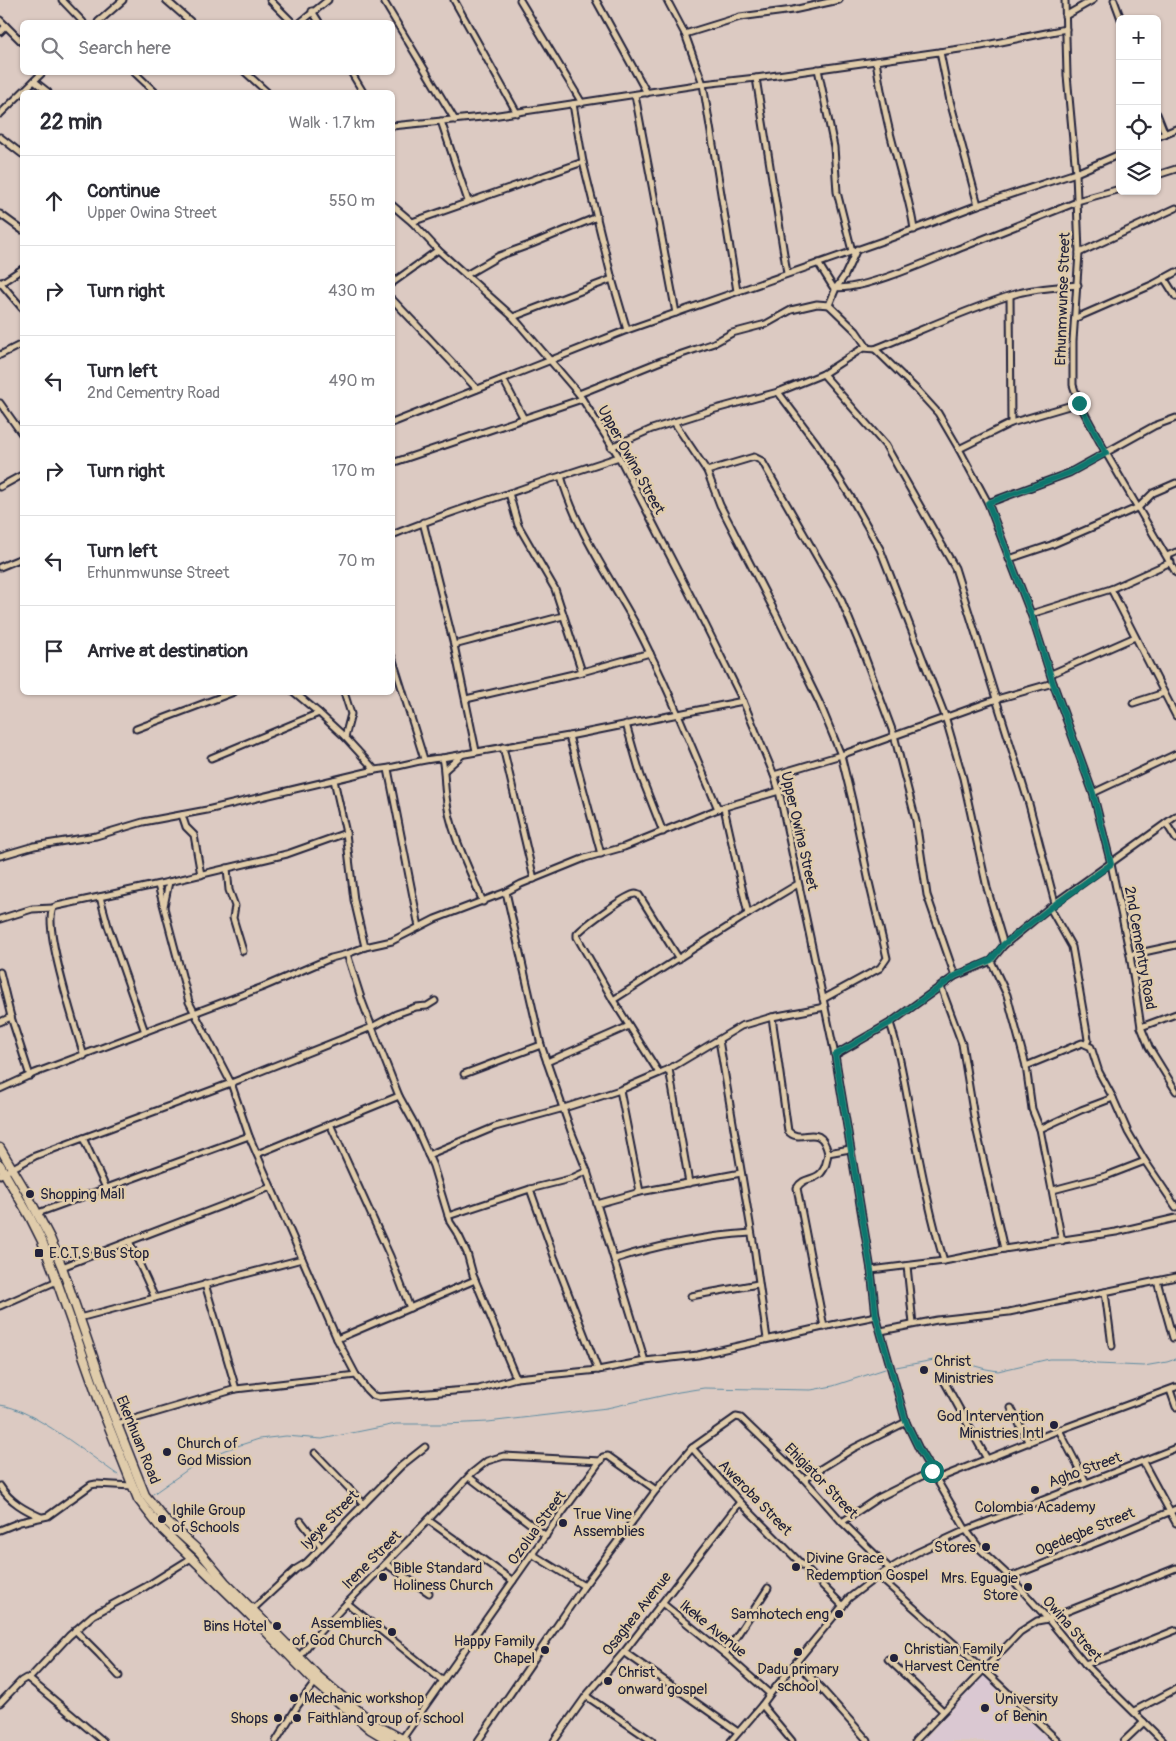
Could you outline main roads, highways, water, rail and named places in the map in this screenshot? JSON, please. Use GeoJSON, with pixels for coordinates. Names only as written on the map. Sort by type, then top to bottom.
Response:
{"type":"FeatureCollection","features":[{"type":"Feature","properties":{"kind":"main road","name":"Ekenhuan Road"},"geometry":{"type":"LineString","coordinates":[[0,1148],[38,1213],[62,1267],[116,1424],[145,1495],[166,1521],[199,1551],[297,1660]]}},
{"type":"Feature","properties":{"kind":"main road","name":"Ekenhuan Road"},"geometry":{"type":"LineString","coordinates":[[0,1165],[2,1174],[30,1217],[42,1241],[103,1412],[138,1499],[160,1526],[317,1680],[370,1728],[390,1741]]}},
{"type":"Feature","properties":{"kind":"main road","name":"Ekenhuan Road"},"geometry":{"type":"LineString","coordinates":[[317,1680],[374,1724],[404,1740]]}},
{"type":"Feature","properties":{"kind":"waterway"},"geometry":{"type":"LineString","coordinates":[[896,1367],[945,1358],[998,1371],[1049,1359],[1073,1359],[1097,1364],[1144,1366],[1176,1359]]}},
{"type":"Feature","properties":{"kind":"waterway"},"geometry":{"type":"LineString","coordinates":[[153,1494],[200,1461],[225,1450],[259,1439],[286,1436],[322,1439],[396,1424],[488,1422],[607,1408],[704,1388],[811,1390],[833,1386],[885,1369]]}},
{"type":"Feature","properties":{"kind":"waterway"},"geometry":{"type":"LineString","coordinates":[[0,1405],[13,1408],[44,1423],[118,1475]]}},
{"type":"Feature","properties":{"kind":"place","name":"Shopping Mall"},"geometry":{"type":"Point","coordinates":[30,1194]}},
{"type":"Feature","properties":{"kind":"place","name":"E.C.T.S Bus Stop"},"geometry":{"type":"Point","coordinates":[39,1253]}},
{"type":"Feature","properties":{"kind":"place","name":"Christ Ministries"},"geometry":{"type":"Point","coordinates":[924,1370]}},
{"type":"Feature","properties":{"kind":"place","name":"God Intervention Ministries Intl"},"geometry":{"type":"Point","coordinates":[1054,1425]}},
{"type":"Feature","properties":{"kind":"place","name":"Church of God Mission"},"geometry":{"type":"Point","coordinates":[167,1452]}},
{"type":"Feature","properties":{"kind":"place","name":"Colombia Academy"},"geometry":{"type":"Point","coordinates":[1035,1490]}},
{"type":"Feature","properties":{"kind":"place","name":"Ighile Group of Schools"},"geometry":{"type":"Point","coordinates":[162,1519]}},
{"type":"Feature","properties":{"kind":"place","name":"True Vine Assemblies"},"geometry":{"type":"Point","coordinates":[563,1523]}},
{"type":"Feature","properties":{"kind":"place","name":"Stores"},"geometry":{"type":"Point","coordinates":[986,1547]}},
{"type":"Feature","properties":{"kind":"place","name":"Divine Grace Redemption Gospel"},"geometry":{"type":"Point","coordinates":[796,1567]}},
{"type":"Feature","properties":{"kind":"place","name":"Bible Standard Holiness Church"},"geometry":{"type":"Point","coordinates":[383,1577]}},
{"type":"Feature","properties":{"kind":"place","name":"Mrs. Eguagie Store"},"geometry":{"type":"Point","coordinates":[1028,1587]}},
{"type":"Feature","properties":{"kind":"place","name":"Samhotech eng"},"geometry":{"type":"Point","coordinates":[839,1614]}},
{"type":"Feature","properties":{"kind":"place","name":"Bins Hotel"},"geometry":{"type":"Point","coordinates":[277,1626]}},
{"type":"Feature","properties":{"kind":"place","name":"Assemblies of God Church"},"geometry":{"type":"Point","coordinates":[392,1632]}},
{"type":"Feature","properties":{"kind":"place","name":"Happy Family Chapel"},"geometry":{"type":"Point","coordinates":[545,1650]}},
{"type":"Feature","properties":{"kind":"place","name":"Dadu primary school"},"geometry":{"type":"Point","coordinates":[798,1652]}},
{"type":"Feature","properties":{"kind":"place","name":"Christian Family Harvest Centre"},"geometry":{"type":"Point","coordinates":[894,1658]}},
{"type":"Feature","properties":{"kind":"place","name":"Christ onward gospel"},"geometry":{"type":"Point","coordinates":[608,1681]}},
{"type":"Feature","properties":{"kind":"place","name":"Mechanic workshop"},"geometry":{"type":"Point","coordinates":[294,1698]}},
{"type":"Feature","properties":{"kind":"place","name":"University of Benin"},"geometry":{"type":"Point","coordinates":[985,1708]}},
{"type":"Feature","properties":{"kind":"place","name":"Shops"},"geometry":{"type":"Point","coordinates":[278,1718]}},
{"type":"Feature","properties":{"kind":"place","name":"Faithland group of school"},"geometry":{"type":"Point","coordinates":[297,1718]}}]}
